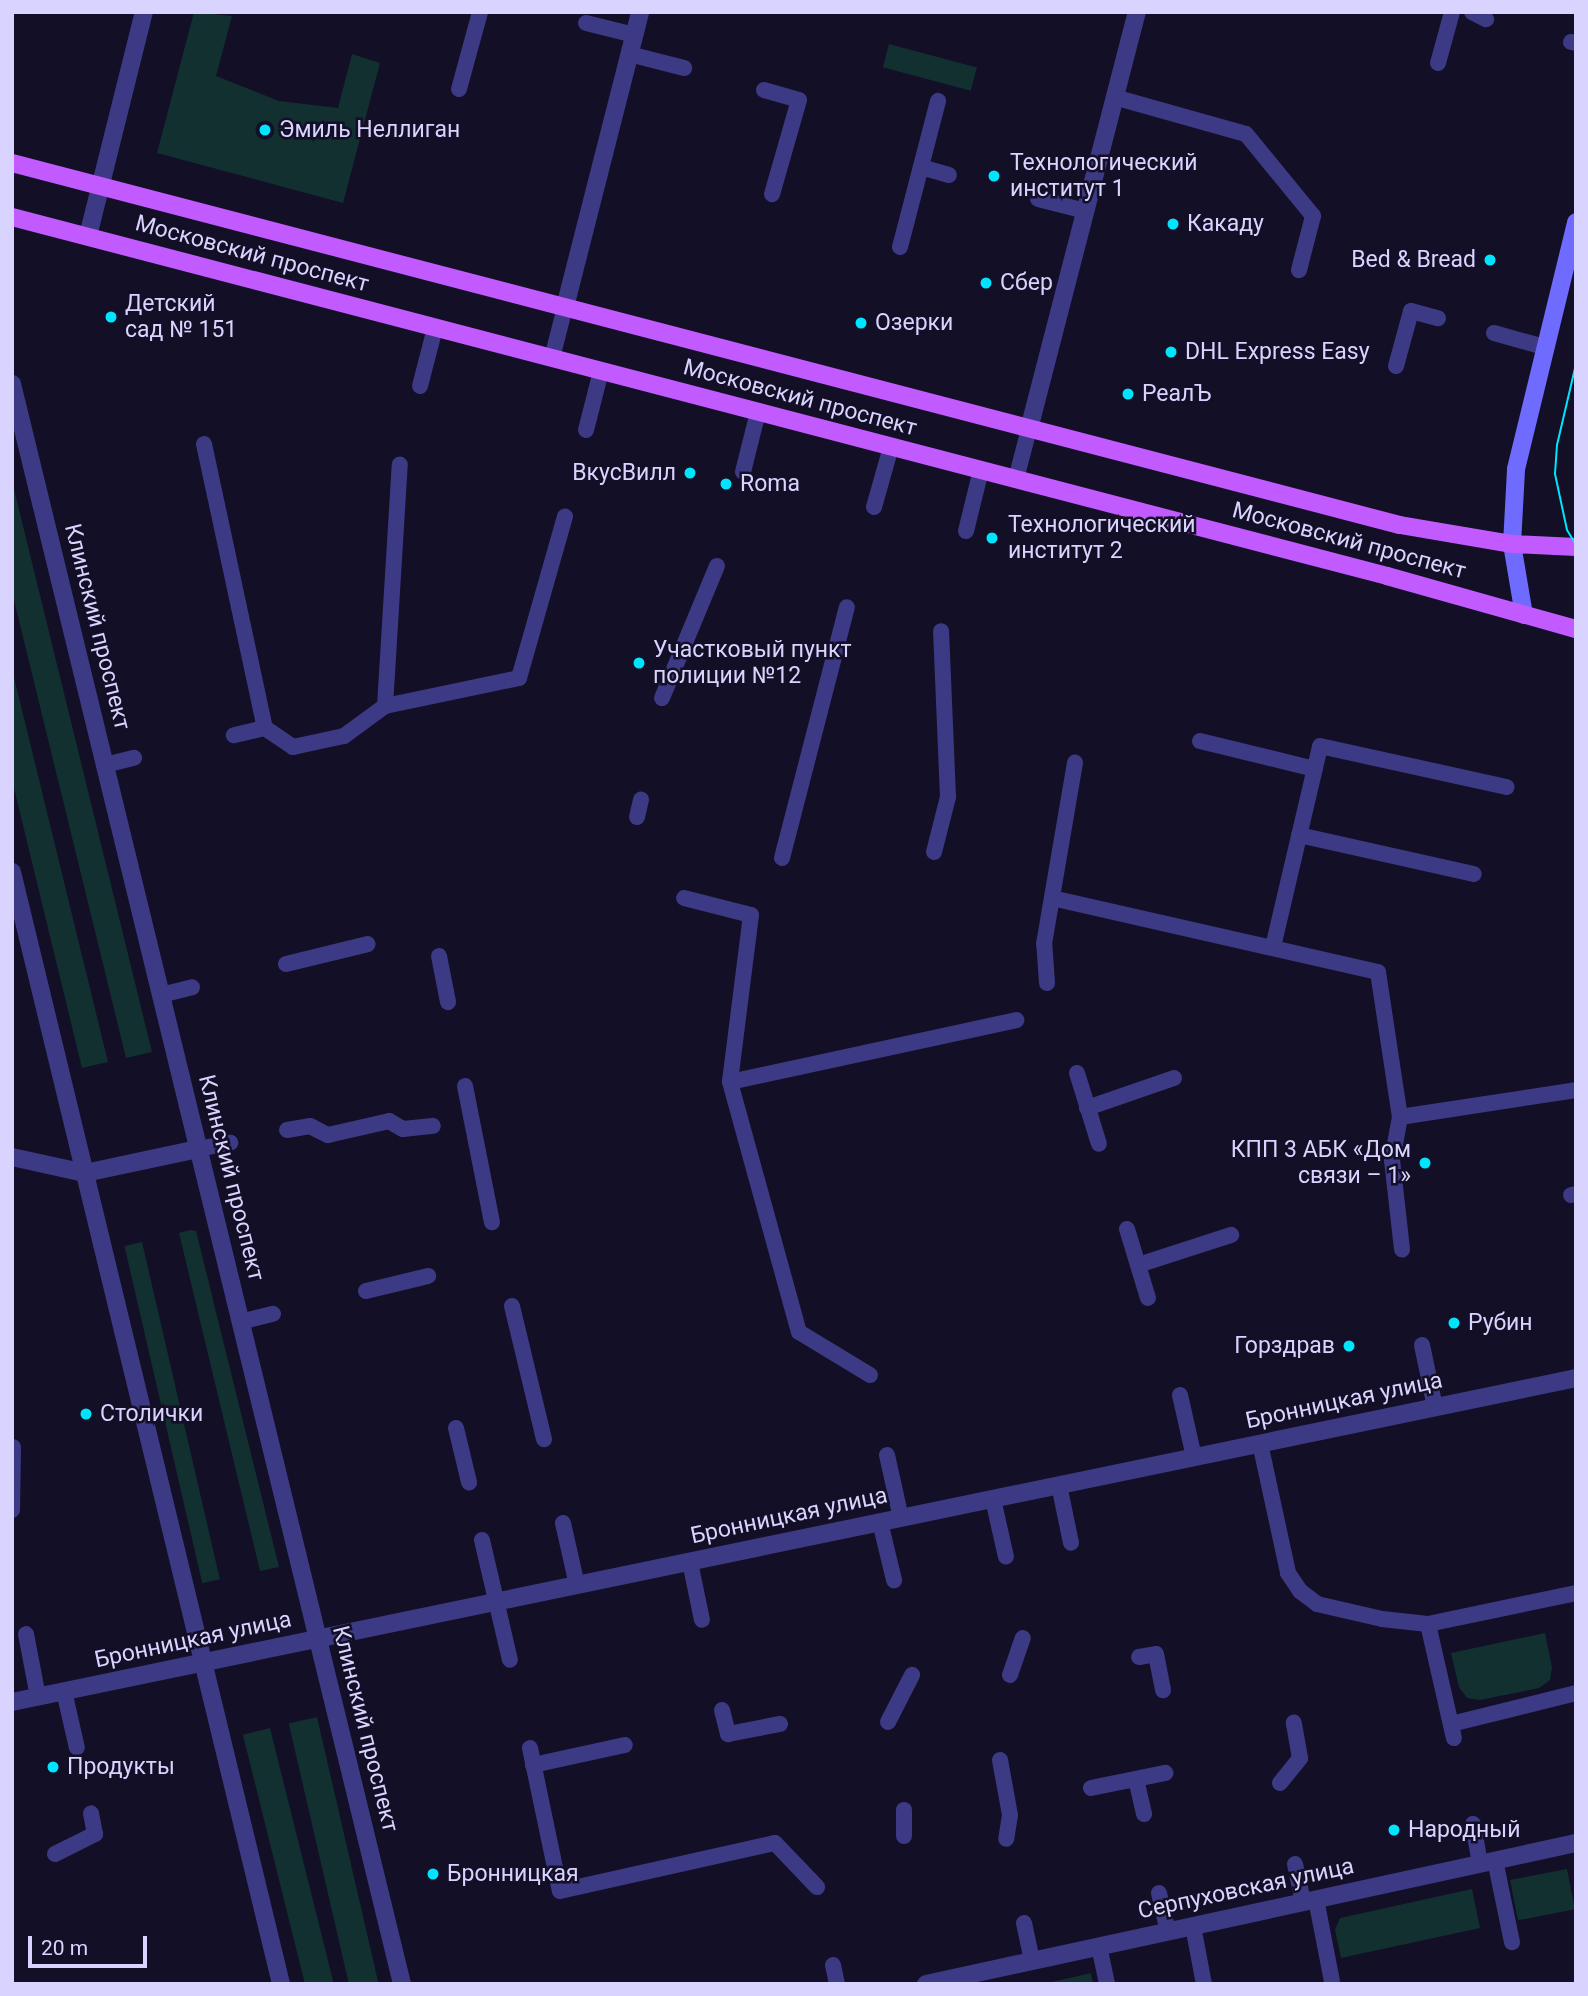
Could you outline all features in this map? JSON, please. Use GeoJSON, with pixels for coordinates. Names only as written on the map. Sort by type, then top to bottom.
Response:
{"type":"FeatureCollection","features":[{"type":"Feature","properties":{"kind":"main road","name":"Московский проспект"},"geometry":{"type":"LineString","coordinates":[[12,163],[1400,525],[1512,544],[1576,547]]}},
{"type":"Feature","properties":{"kind":"main road","name":"Московский проспект"},"geometry":{"type":"LineString","coordinates":[[12,217],[1374,572],[1576,629]]}},
{"type":"Feature","properties":{"kind":"main road"},"geometry":{"type":"LineString","coordinates":[[1524,615],[1512,544],[1516,469],[1576,222]]}},
{"type":"Feature","properties":{"kind":"street"},"geometry":{"type":"LineString","coordinates":[[565,307],[640,12]]}},
{"type":"Feature","properties":{"kind":"street"},"geometry":{"type":"LineString","coordinates":[[1029,429],[1137,12]]}},
{"type":"Feature","properties":{"kind":"street"},"geometry":{"type":"LineString","coordinates":[[88,236],[142,13]]}},
{"type":"Feature","properties":{"kind":"street","name":"Клинский проспект"},"geometry":{"type":"LineString","coordinates":[[12,384],[402,1984]]}},
{"type":"Feature","properties":{"kind":"street"},"geometry":{"type":"LineString","coordinates":[[12,872],[281,1984]]}},
{"type":"Feature","properties":{"kind":"street"},"geometry":{"type":"LineString","coordinates":[[12,1157],[85,1173],[198,1149]]}},
{"type":"Feature","properties":{"kind":"street","name":"Бронницкая улица"},"geometry":{"type":"LineString","coordinates":[[12,1702],[1576,1378]]}},
{"type":"Feature","properties":{"kind":"street","name":"Серпуховская улица"},"geometry":{"type":"LineString","coordinates":[[926,1984],[1576,1843]]}},
{"type":"Feature","properties":{"kind":"lane"},"geometry":{"type":"LineString","coordinates":[[459,89],[480,12]]}},
{"type":"Feature","properties":{"kind":"lane"},"geometry":{"type":"LineString","coordinates":[[1438,62],[1452,12]]}},
{"type":"Feature","properties":{"kind":"lane"},"geometry":{"type":"LineString","coordinates":[[586,23],[634,35]]}},
{"type":"Feature","properties":{"kind":"lane"},"geometry":{"type":"LineString","coordinates":[[629,54],[684,68]]}},
{"type":"Feature","properties":{"kind":"lane"},"geometry":{"type":"LineString","coordinates":[[764,90],[799,100],[772,194]]}},
{"type":"Feature","properties":{"kind":"lane"},"geometry":{"type":"LineString","coordinates":[[1114,97],[1246,134],[1313,216],[1299,270]]}},
{"type":"Feature","properties":{"kind":"lane"},"geometry":{"type":"LineString","coordinates":[[900,247],[938,102]]}},
{"type":"Feature","properties":{"kind":"lane"},"geometry":{"type":"LineString","coordinates":[[921,167],[949,175]]}},
{"type":"Feature","properties":{"kind":"lane"},"geometry":{"type":"LineString","coordinates":[[1038,199],[1085,211]]}},
{"type":"Feature","properties":{"kind":"lane"},"geometry":{"type":"LineString","coordinates":[[552,358],[565,307]]}},
{"type":"Feature","properties":{"kind":"lane"},"geometry":{"type":"LineString","coordinates":[[1396,366],[1411,311],[1438,318]]}},
{"type":"Feature","properties":{"kind":"lane"},"geometry":{"type":"LineString","coordinates":[[420,386],[435,328]]}},
{"type":"Feature","properties":{"kind":"lane"},"geometry":{"type":"LineString","coordinates":[[1494,333],[1544,347]]}},
{"type":"Feature","properties":{"kind":"lane"},"geometry":{"type":"LineString","coordinates":[[586,430],[601,371]]}},
{"type":"Feature","properties":{"kind":"lane"},"geometry":{"type":"LineString","coordinates":[[743,472],[758,412]]}},
{"type":"Feature","properties":{"kind":"lane"},"geometry":{"type":"LineString","coordinates":[[1016,479],[1029,429]]}},
{"type":"Feature","properties":{"kind":"lane"},"geometry":{"type":"LineString","coordinates":[[204,444],[265,728],[293,747],[344,736],[385,706],[519,678],[565,516]]}},
{"type":"Feature","properties":{"kind":"lane"},"geometry":{"type":"LineString","coordinates":[[874,507],[891,447]]}},
{"type":"Feature","properties":{"kind":"lane"},"geometry":{"type":"LineString","coordinates":[[385,706],[400,464]]}},
{"type":"Feature","properties":{"kind":"lane"},"geometry":{"type":"LineString","coordinates":[[966,531],[981,470]]}},
{"type":"Feature","properties":{"kind":"lane"},"geometry":{"type":"LineString","coordinates":[[662,698],[717,566]]}},
{"type":"Feature","properties":{"kind":"lane"},"geometry":{"type":"LineString","coordinates":[[782,858],[847,607]]}},
{"type":"Feature","properties":{"kind":"lane"},"geometry":{"type":"LineString","coordinates":[[934,852],[948,797],[941,631]]}},
{"type":"Feature","properties":{"kind":"lane"},"geometry":{"type":"LineString","coordinates":[[234,735],[265,728]]}},
{"type":"Feature","properties":{"kind":"lane"},"geometry":{"type":"LineString","coordinates":[[1199,741],[1315,769]]}},
{"type":"Feature","properties":{"kind":"lane"},"geometry":{"type":"LineString","coordinates":[[1273,947],[1320,746],[1507,787]]}},
{"type":"Feature","properties":{"kind":"lane"},"geometry":{"type":"LineString","coordinates":[[105,765],[134,758]]}},
{"type":"Feature","properties":{"kind":"lane"},"geometry":{"type":"LineString","coordinates":[[1047,983],[1044,944],[1075,763]]}},
{"type":"Feature","properties":{"kind":"lane"},"geometry":{"type":"LineString","coordinates":[[637,817],[641,799]]}},
{"type":"Feature","properties":{"kind":"lane"},"geometry":{"type":"LineString","coordinates":[[1299,835],[1474,874]]}},
{"type":"Feature","properties":{"kind":"lane"},"geometry":{"type":"LineString","coordinates":[[684,898],[751,915],[730,1082],[799,1332],[870,1375]]}},
{"type":"Feature","properties":{"kind":"lane"},"geometry":{"type":"LineString","coordinates":[[1052,898],[1378,972],[1400,1117],[1392,1160],[1402,1249]]}},
{"type":"Feature","properties":{"kind":"lane"},"geometry":{"type":"LineString","coordinates":[[286,964],[368,944]]}},
{"type":"Feature","properties":{"kind":"lane"},"geometry":{"type":"LineString","coordinates":[[439,956],[448,1002]]}},
{"type":"Feature","properties":{"kind":"lane"},"geometry":{"type":"LineString","coordinates":[[161,995],[192,987]]}},
{"type":"Feature","properties":{"kind":"lane"},"geometry":{"type":"LineString","coordinates":[[730,1082],[1016,1020]]}},
{"type":"Feature","properties":{"kind":"lane"},"geometry":{"type":"LineString","coordinates":[[1077,1073],[1099,1144]]}},
{"type":"Feature","properties":{"kind":"lane"},"geometry":{"type":"LineString","coordinates":[[1087,1108],[1174,1078]]}},
{"type":"Feature","properties":{"kind":"lane"},"geometry":{"type":"LineString","coordinates":[[465,1086],[492,1222]]}},
{"type":"Feature","properties":{"kind":"lane"},"geometry":{"type":"LineString","coordinates":[[1400,1117],[1576,1090]]}},
{"type":"Feature","properties":{"kind":"lane"},"geometry":{"type":"LineString","coordinates":[[287,1130],[310,1126],[328,1135],[389,1121],[403,1129],[433,1126]]}},
{"type":"Feature","properties":{"kind":"lane"},"geometry":{"type":"LineString","coordinates":[[198,1149],[230,1143]]}},
{"type":"Feature","properties":{"kind":"lane"},"geometry":{"type":"LineString","coordinates":[[1127,1229],[1149,1298]]}},
{"type":"Feature","properties":{"kind":"lane"},"geometry":{"type":"LineString","coordinates":[[1138,1265],[1231,1234]]}},
{"type":"Feature","properties":{"kind":"lane"},"geometry":{"type":"LineString","coordinates":[[366,1292],[428,1276]]}},
{"type":"Feature","properties":{"kind":"lane"},"geometry":{"type":"LineString","coordinates":[[512,1306],[544,1440]]}},
{"type":"Feature","properties":{"kind":"lane"},"geometry":{"type":"LineString","coordinates":[[240,1322],[273,1314]]}},
{"type":"Feature","properties":{"kind":"lane"},"geometry":{"type":"LineString","coordinates":[[1422,1345],[1435,1407]]}},
{"type":"Feature","properties":{"kind":"lane"},"geometry":{"type":"LineString","coordinates":[[1180,1395],[1194,1457]]}},
{"type":"Feature","properties":{"kind":"lane"},"geometry":{"type":"LineString","coordinates":[[456,1429],[469,1482]]}},
{"type":"Feature","properties":{"kind":"lane"},"geometry":{"type":"LineString","coordinates":[[1259,1443],[1289,1573],[1300,1591],[1317,1604],[1382,1619],[1428,1624],[1576,1593]]}},
{"type":"Feature","properties":{"kind":"lane"},"geometry":{"type":"LineString","coordinates":[[12,1510],[13,1447]]}},
{"type":"Feature","properties":{"kind":"lane"},"geometry":{"type":"LineString","coordinates":[[887,1455],[901,1518]]}},
{"type":"Feature","properties":{"kind":"lane"},"geometry":{"type":"LineString","coordinates":[[1059,1485],[1070,1543]]}},
{"type":"Feature","properties":{"kind":"lane"},"geometry":{"type":"LineString","coordinates":[[993,1499],[1006,1557]]}},
{"type":"Feature","properties":{"kind":"lane"},"geometry":{"type":"LineString","coordinates":[[880,1522],[894,1580]]}},
{"type":"Feature","properties":{"kind":"lane"},"geometry":{"type":"LineString","coordinates":[[563,1523],[577,1586]]}},
{"type":"Feature","properties":{"kind":"lane"},"geometry":{"type":"LineString","coordinates":[[482,1540],[510,1660]]}},
{"type":"Feature","properties":{"kind":"lane"},"geometry":{"type":"LineString","coordinates":[[690,1562],[702,1620]]}},
{"type":"Feature","properties":{"kind":"lane"},"geometry":{"type":"LineString","coordinates":[[1428,1624],[1453,1731],[1576,1693]]}},
{"type":"Feature","properties":{"kind":"lane"},"geometry":{"type":"LineString","coordinates":[[26,1634],[38,1697]]}},
{"type":"Feature","properties":{"kind":"lane"},"geometry":{"type":"LineString","coordinates":[[1010,1675],[1023,1638]]}},
{"type":"Feature","properties":{"kind":"lane"},"geometry":{"type":"LineString","coordinates":[[1139,1657],[1156,1654],[1163,1690]]}},
{"type":"Feature","properties":{"kind":"lane"},"geometry":{"type":"LineString","coordinates":[[888,1723],[912,1675]]}},
{"type":"Feature","properties":{"kind":"lane"},"geometry":{"type":"LineString","coordinates":[[64,1691],[77,1748]]}},
{"type":"Feature","properties":{"kind":"lane"},"geometry":{"type":"LineString","coordinates":[[722,1710],[728,1734],[780,1724]]}},
{"type":"Feature","properties":{"kind":"lane"},"geometry":{"type":"LineString","coordinates":[[1280,1783],[1300,1758],[1294,1723]]}},
{"type":"Feature","properties":{"kind":"lane"},"geometry":{"type":"LineString","coordinates":[[533,1765],[625,1745]]}},
{"type":"Feature","properties":{"kind":"lane"},"geometry":{"type":"LineString","coordinates":[[530,1748],[560,1891],[775,1843],[817,1887]]}},
{"type":"Feature","properties":{"kind":"lane"},"geometry":{"type":"LineString","coordinates":[[1000,1760],[1010,1815],[1006,1839]]}},
{"type":"Feature","properties":{"kind":"lane"},"geometry":{"type":"LineString","coordinates":[[1091,1788],[1165,1773]]}},
{"type":"Feature","properties":{"kind":"lane"},"geometry":{"type":"LineString","coordinates":[[1136,1779],[1143,1814]]}},
{"type":"Feature","properties":{"kind":"lane"},"geometry":{"type":"LineString","coordinates":[[904,1811],[904,1836]]}},
{"type":"Feature","properties":{"kind":"lane"},"geometry":{"type":"LineString","coordinates":[[55,1854],[95,1834],[90,1813]]}},
{"type":"Feature","properties":{"kind":"lane"},"geometry":{"type":"LineString","coordinates":[[1473,1824],[1488,1862],[1512,1942]]}},
{"type":"Feature","properties":{"kind":"lane"},"geometry":{"type":"LineString","coordinates":[[1295,1864],[1310,1900],[1332,1981]]}},
{"type":"Feature","properties":{"kind":"lane"},"geometry":{"type":"LineString","coordinates":[[1159,1893],[1168,1931]]}},
{"type":"Feature","properties":{"kind":"lane"},"geometry":{"type":"LineString","coordinates":[[1024,1923],[1032,1961]]}},
{"type":"Feature","properties":{"kind":"lane"},"geometry":{"type":"LineString","coordinates":[[1193,1926],[1204,1984]]}},
{"type":"Feature","properties":{"kind":"lane"},"geometry":{"type":"LineString","coordinates":[[1099,1946],[1107,1984]]}},
{"type":"Feature","properties":{"kind":"lane"},"geometry":{"type":"LineString","coordinates":[[833,1965],[837,1984]]}},
{"type":"Feature","properties":{"kind":"green space"},"geometry":{"type":"Polygon","coordinates":[[[194,12],[232,16],[216,76],[279,101],[338,108],[352,54],[380,63],[343,203],[157,153],[194,12]]]}},
{"type":"Feature","properties":{"kind":"green space"},"geometry":{"type":"Polygon","coordinates":[[[889,44],[977,68],[971,91],[883,67],[889,44]]]}},
{"type":"Feature","properties":{"kind":"green space"},"geometry":{"type":"Polygon","coordinates":[[[12,481],[152,1052],[126,1058],[12,592],[12,481]]]}},
{"type":"Feature","properties":{"kind":"green space"},"geometry":{"type":"Polygon","coordinates":[[[12,669],[108,1062],[82,1068],[12,780],[12,669]]]}},
{"type":"Feature","properties":{"kind":"green space"},"geometry":{"type":"Polygon","coordinates":[[[196,1231],[279,1567],[260,1571],[179,1233],[196,1231]]]}},
{"type":"Feature","properties":{"kind":"green space"},"geometry":{"type":"Polygon","coordinates":[[[142,1242],[220,1579],[202,1583],[124,1246],[142,1242]]]}},
{"type":"Feature","properties":{"kind":"green space"},"geometry":{"type":"Polygon","coordinates":[[[1545,1633],[1552,1667],[1550,1680],[1539,1688],[1480,1700],[1467,1698],[1459,1687],[1451,1653],[1545,1633]]]}},
{"type":"Feature","properties":{"kind":"green space"},"geometry":{"type":"Polygon","coordinates":[[[317,1717],[379,1984],[349,1984],[289,1724],[317,1717]]]}},
{"type":"Feature","properties":{"kind":"green space"},"geometry":{"type":"Polygon","coordinates":[[[270,1728],[334,1983],[305,1984],[243,1735],[270,1728]]]}},
{"type":"Feature","properties":{"kind":"green space"},"geometry":{"type":"Polygon","coordinates":[[[1567,1869],[1575,1909],[1518,1920],[1510,1880],[1567,1869]]]}},
{"type":"Feature","properties":{"kind":"green space"},"geometry":{"type":"Polygon","coordinates":[[[1472,1889],[1480,1928],[1341,1958],[1335,1930],[1340,1918],[1472,1889]]]}},
{"type":"Feature","properties":{"kind":"green space"},"geometry":{"type":"Polygon","coordinates":[[[1091,1973],[1093,1984],[1043,1984],[1091,1973]]]}},
{"type":"Feature","properties":{"kind":"tram line"},"geometry":{"type":"LineString","coordinates":[[1576,364],[1557,445],[1555,474],[1567,530],[1576,545]]}},
{"type":"Feature","properties":{"kind":"place","name":"Эмиль Неллиган"},"geometry":{"type":"Point","coordinates":[265,130]}},
{"type":"Feature","properties":{"kind":"place","name":"Технологический институт 1"},"geometry":{"type":"Point","coordinates":[994,176]}},
{"type":"Feature","properties":{"kind":"place","name":"Какаду"},"geometry":{"type":"Point","coordinates":[1173,224]}},
{"type":"Feature","properties":{"kind":"place","name":"Bed & Bread"},"geometry":{"type":"Point","coordinates":[1490,260]}},
{"type":"Feature","properties":{"kind":"place","name":"Сбер"},"geometry":{"type":"Point","coordinates":[986,283]}},
{"type":"Feature","properties":{"kind":"place","name":"Детский сад № 151"},"geometry":{"type":"Point","coordinates":[111,317]}},
{"type":"Feature","properties":{"kind":"place","name":"Озерки"},"geometry":{"type":"Point","coordinates":[861,323]}},
{"type":"Feature","properties":{"kind":"place","name":"DHL Express Easy"},"geometry":{"type":"Point","coordinates":[1171,352]}},
{"type":"Feature","properties":{"kind":"place","name":"РеалЪ"},"geometry":{"type":"Point","coordinates":[1128,394]}},
{"type":"Feature","properties":{"kind":"place","name":"ВкусВилл"},"geometry":{"type":"Point","coordinates":[690,473]}},
{"type":"Feature","properties":{"kind":"place","name":"Roma"},"geometry":{"type":"Point","coordinates":[726,484]}},
{"type":"Feature","properties":{"kind":"place","name":"Технологический институт 2"},"geometry":{"type":"Point","coordinates":[992,538]}},
{"type":"Feature","properties":{"kind":"place","name":"Участковый пункт полиции №12"},"geometry":{"type":"Point","coordinates":[639,663]}},
{"type":"Feature","properties":{"kind":"place","name":"КПП 3 АБК «Дом связи – 1»"},"geometry":{"type":"Point","coordinates":[1425,1163]}},
{"type":"Feature","properties":{"kind":"place","name":"Рубин"},"geometry":{"type":"Point","coordinates":[1454,1323]}},
{"type":"Feature","properties":{"kind":"place","name":"Горздрав"},"geometry":{"type":"Point","coordinates":[1349,1346]}},
{"type":"Feature","properties":{"kind":"place","name":"Столички"},"geometry":{"type":"Point","coordinates":[86,1414]}},
{"type":"Feature","properties":{"kind":"place","name":"Продукты"},"geometry":{"type":"Point","coordinates":[53,1767]}},
{"type":"Feature","properties":{"kind":"place","name":"Народный"},"geometry":{"type":"Point","coordinates":[1394,1830]}},
{"type":"Feature","properties":{"kind":"place","name":"Бронницкая"},"geometry":{"type":"Point","coordinates":[433,1874]}}]}
